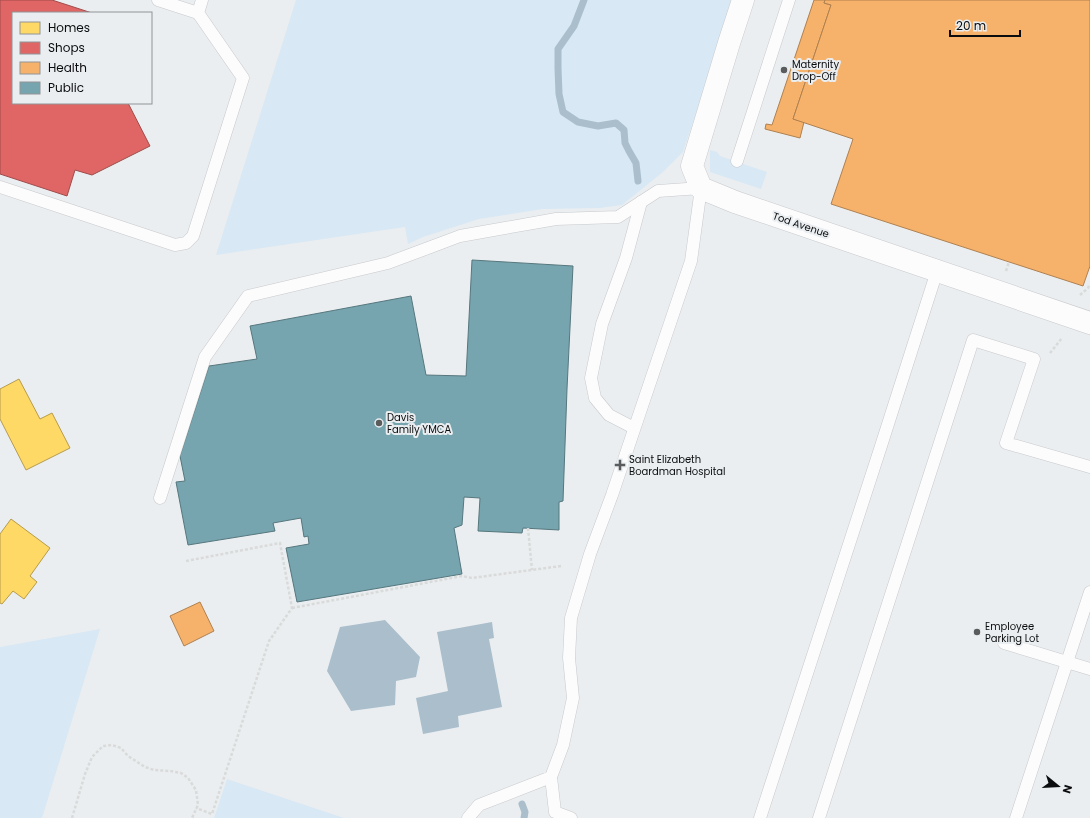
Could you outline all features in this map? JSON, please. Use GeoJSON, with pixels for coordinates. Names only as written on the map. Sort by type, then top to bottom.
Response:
{"type":"FeatureCollection","features":[{"type":"Feature","properties":{"kind":"street"},"geometry":{"type":"LineString","coordinates":[[701,188],[692,166],[743,0]]}},
{"type":"Feature","properties":{"kind":"street","name":"Tod Avenue"},"geometry":{"type":"LineString","coordinates":[[701,188],[735,202],[1090,323]]}},
{"type":"Feature","properties":{"kind":"lane"},"geometry":{"type":"LineString","coordinates":[[0,187],[176,245],[186,243],[193,236],[243,78],[198,13],[158,0]]}},
{"type":"Feature","properties":{"kind":"lane"},"geometry":{"type":"LineString","coordinates":[[198,13],[202,0]]}},
{"type":"Feature","properties":{"kind":"lane"},"geometry":{"type":"LineString","coordinates":[[737,161],[789,0]]}},
{"type":"Feature","properties":{"kind":"lane"},"geometry":{"type":"LineString","coordinates":[[160,498],[205,357],[248,296],[388,263],[460,236],[556,219],[618,217],[658,191],[701,188],[691,261],[612,495],[590,554],[571,618],[569,658],[573,698],[563,745],[551,777],[555,812],[571,818]]}},
{"type":"Feature","properties":{"kind":"lane"},"geometry":{"type":"LineString","coordinates":[[634,428],[609,415],[595,398],[591,378],[602,324],[626,258],[641,202]]}},
{"type":"Feature","properties":{"kind":"lane"},"geometry":{"type":"LineString","coordinates":[[760,818],[937,271]]}},
{"type":"Feature","properties":{"kind":"lane"},"geometry":{"type":"LineString","coordinates":[[819,818],[973,340],[1034,359],[1006,443],[1090,467]]}},
{"type":"Feature","properties":{"kind":"lane"},"geometry":{"type":"LineString","coordinates":[[1016,818],[1090,592]]}},
{"type":"Feature","properties":{"kind":"lane"},"geometry":{"type":"LineString","coordinates":[[1004,643],[1090,669]]}},
{"type":"Feature","properties":{"kind":"lane"},"geometry":{"type":"LineString","coordinates":[[468,818],[479,805],[551,777]]}},
{"type":"Feature","properties":{"kind":"path"},"geometry":{"type":"LineString","coordinates":[[528,528],[532,570]]}},
{"type":"Feature","properties":{"kind":"path"},"geometry":{"type":"LineString","coordinates":[[186,561],[280,543],[292,608]]}},
{"type":"Feature","properties":{"kind":"path"},"geometry":{"type":"LineString","coordinates":[[196,808],[212,814],[269,641],[292,608],[462,576],[472,578],[561,566]]}},
{"type":"Feature","properties":{"kind":"path"},"geometry":{"type":"LineString","coordinates":[[72,818],[85,774],[92,757],[103,746],[112,745],[121,748],[128,756],[145,767],[154,770],[170,771],[188,778],[196,790],[198,805],[192,818]]}},
{"type":"Feature","properties":{"kind":"shaded area"},"geometry":{"type":"Polygon","coordinates":[[[296,0],[734,0],[683,152],[663,172],[622,205],[600,208],[543,209],[479,219],[423,237],[408,244],[405,227],[216,255],[296,0]]]}},
{"type":"Feature","properties":{"kind":"shaded area"},"geometry":{"type":"Polygon","coordinates":[[[710,150],[717,152],[720,156],[767,172],[761,189],[710,172],[710,150]]]}},
{"type":"Feature","properties":{"kind":"shaded area"},"geometry":{"type":"Polygon","coordinates":[[[385,620],[420,657],[416,677],[396,681],[395,705],[351,711],[327,671],[340,627],[385,620]]]}},
{"type":"Feature","properties":{"kind":"shaded area"},"geometry":{"type":"Polygon","coordinates":[[[492,622],[494,638],[489,639],[502,707],[458,716],[459,727],[423,734],[416,698],[448,691],[437,632],[492,622]]]}},
{"type":"Feature","properties":{"kind":"shaded area"},"geometry":{"type":"Polygon","coordinates":[[[100,629],[42,818],[0,818],[0,647],[100,629]]]}},
{"type":"Feature","properties":{"kind":"shaded area"},"geometry":{"type":"Polygon","coordinates":[[[227,779],[344,818],[214,818],[227,779]]]}},
{"type":"Feature","properties":{"kind":"building: Homes"},"geometry":{"type":"Polygon","coordinates":[[[19,379],[40,419],[52,413],[70,448],[26,470],[0,419],[0,389],[19,379]]]}},
{"type":"Feature","properties":{"kind":"building: Homes"},"geometry":{"type":"Polygon","coordinates":[[[11,519],[50,548],[30,576],[37,582],[24,599],[13,591],[2,604],[0,603],[0,534],[11,519]]]}},
{"type":"Feature","properties":{"kind":"building: Shops"},"geometry":{"type":"Polygon","coordinates":[[[0,0],[52,0],[89,12],[12,12],[12,104],[129,104],[150,146],[92,175],[75,170],[67,196],[0,174],[0,0]]]}},
{"type":"Feature","properties":{"kind":"building: Health"},"geometry":{"type":"Polygon","coordinates":[[[814,0],[825,0],[824,3],[831,5],[793,119],[804,122],[800,138],[765,129],[766,124],[772,125],[814,0]]]}},
{"type":"Feature","properties":{"kind":"building: Health"},"geometry":{"type":"Polygon","coordinates":[[[825,0],[1090,0],[1090,266],[1083,286],[831,204],[853,139],[793,119],[831,5],[824,3],[825,0]]]}},
{"type":"Feature","properties":{"kind":"building: Health"},"geometry":{"type":"Polygon","coordinates":[[[200,602],[214,631],[184,646],[170,616],[200,602]]]}},
{"type":"Feature","properties":{"kind":"building: Public","name":"Davis Family YMCA"},"geometry":{"type":"Polygon","coordinates":[[[472,260],[573,266],[563,501],[559,502],[559,530],[523,528],[522,533],[478,531],[480,498],[464,497],[462,525],[454,528],[462,574],[297,602],[286,548],[309,544],[308,536],[304,537],[301,518],[273,523],[275,531],[188,545],[176,482],[185,481],[180,456],[209,366],[257,359],[250,326],[411,296],[426,375],[466,376],[472,260]]]}},
{"type":"Feature","properties":{"kind":"waterway"},"geometry":{"type":"LineString","coordinates":[[584,0],[574,26],[558,49],[559,94],[563,112],[578,122],[598,126],[616,123],[624,130],[625,143],[636,163],[638,181]]}},
{"type":"Feature","properties":{"kind":"waterway"},"geometry":{"type":"LineString","coordinates":[[522,804],[525,812],[524,818]]}},
{"type":"Feature","properties":{"kind":"place","name":"Maternity Drop-Off"},"geometry":{"type":"Point","coordinates":[784,70]}},
{"type":"Feature","properties":{"kind":"place","name":"Davis Family YMCA"},"geometry":{"type":"Point","coordinates":[379,423]}},
{"type":"Feature","properties":{"kind":"place","name":"Saint Elizabeth Boardman Hospital"},"geometry":{"type":"Point","coordinates":[620,465]}},
{"type":"Feature","properties":{"kind":"place","name":"Employee Parking Lot"},"geometry":{"type":"Point","coordinates":[977,632]}}]}
